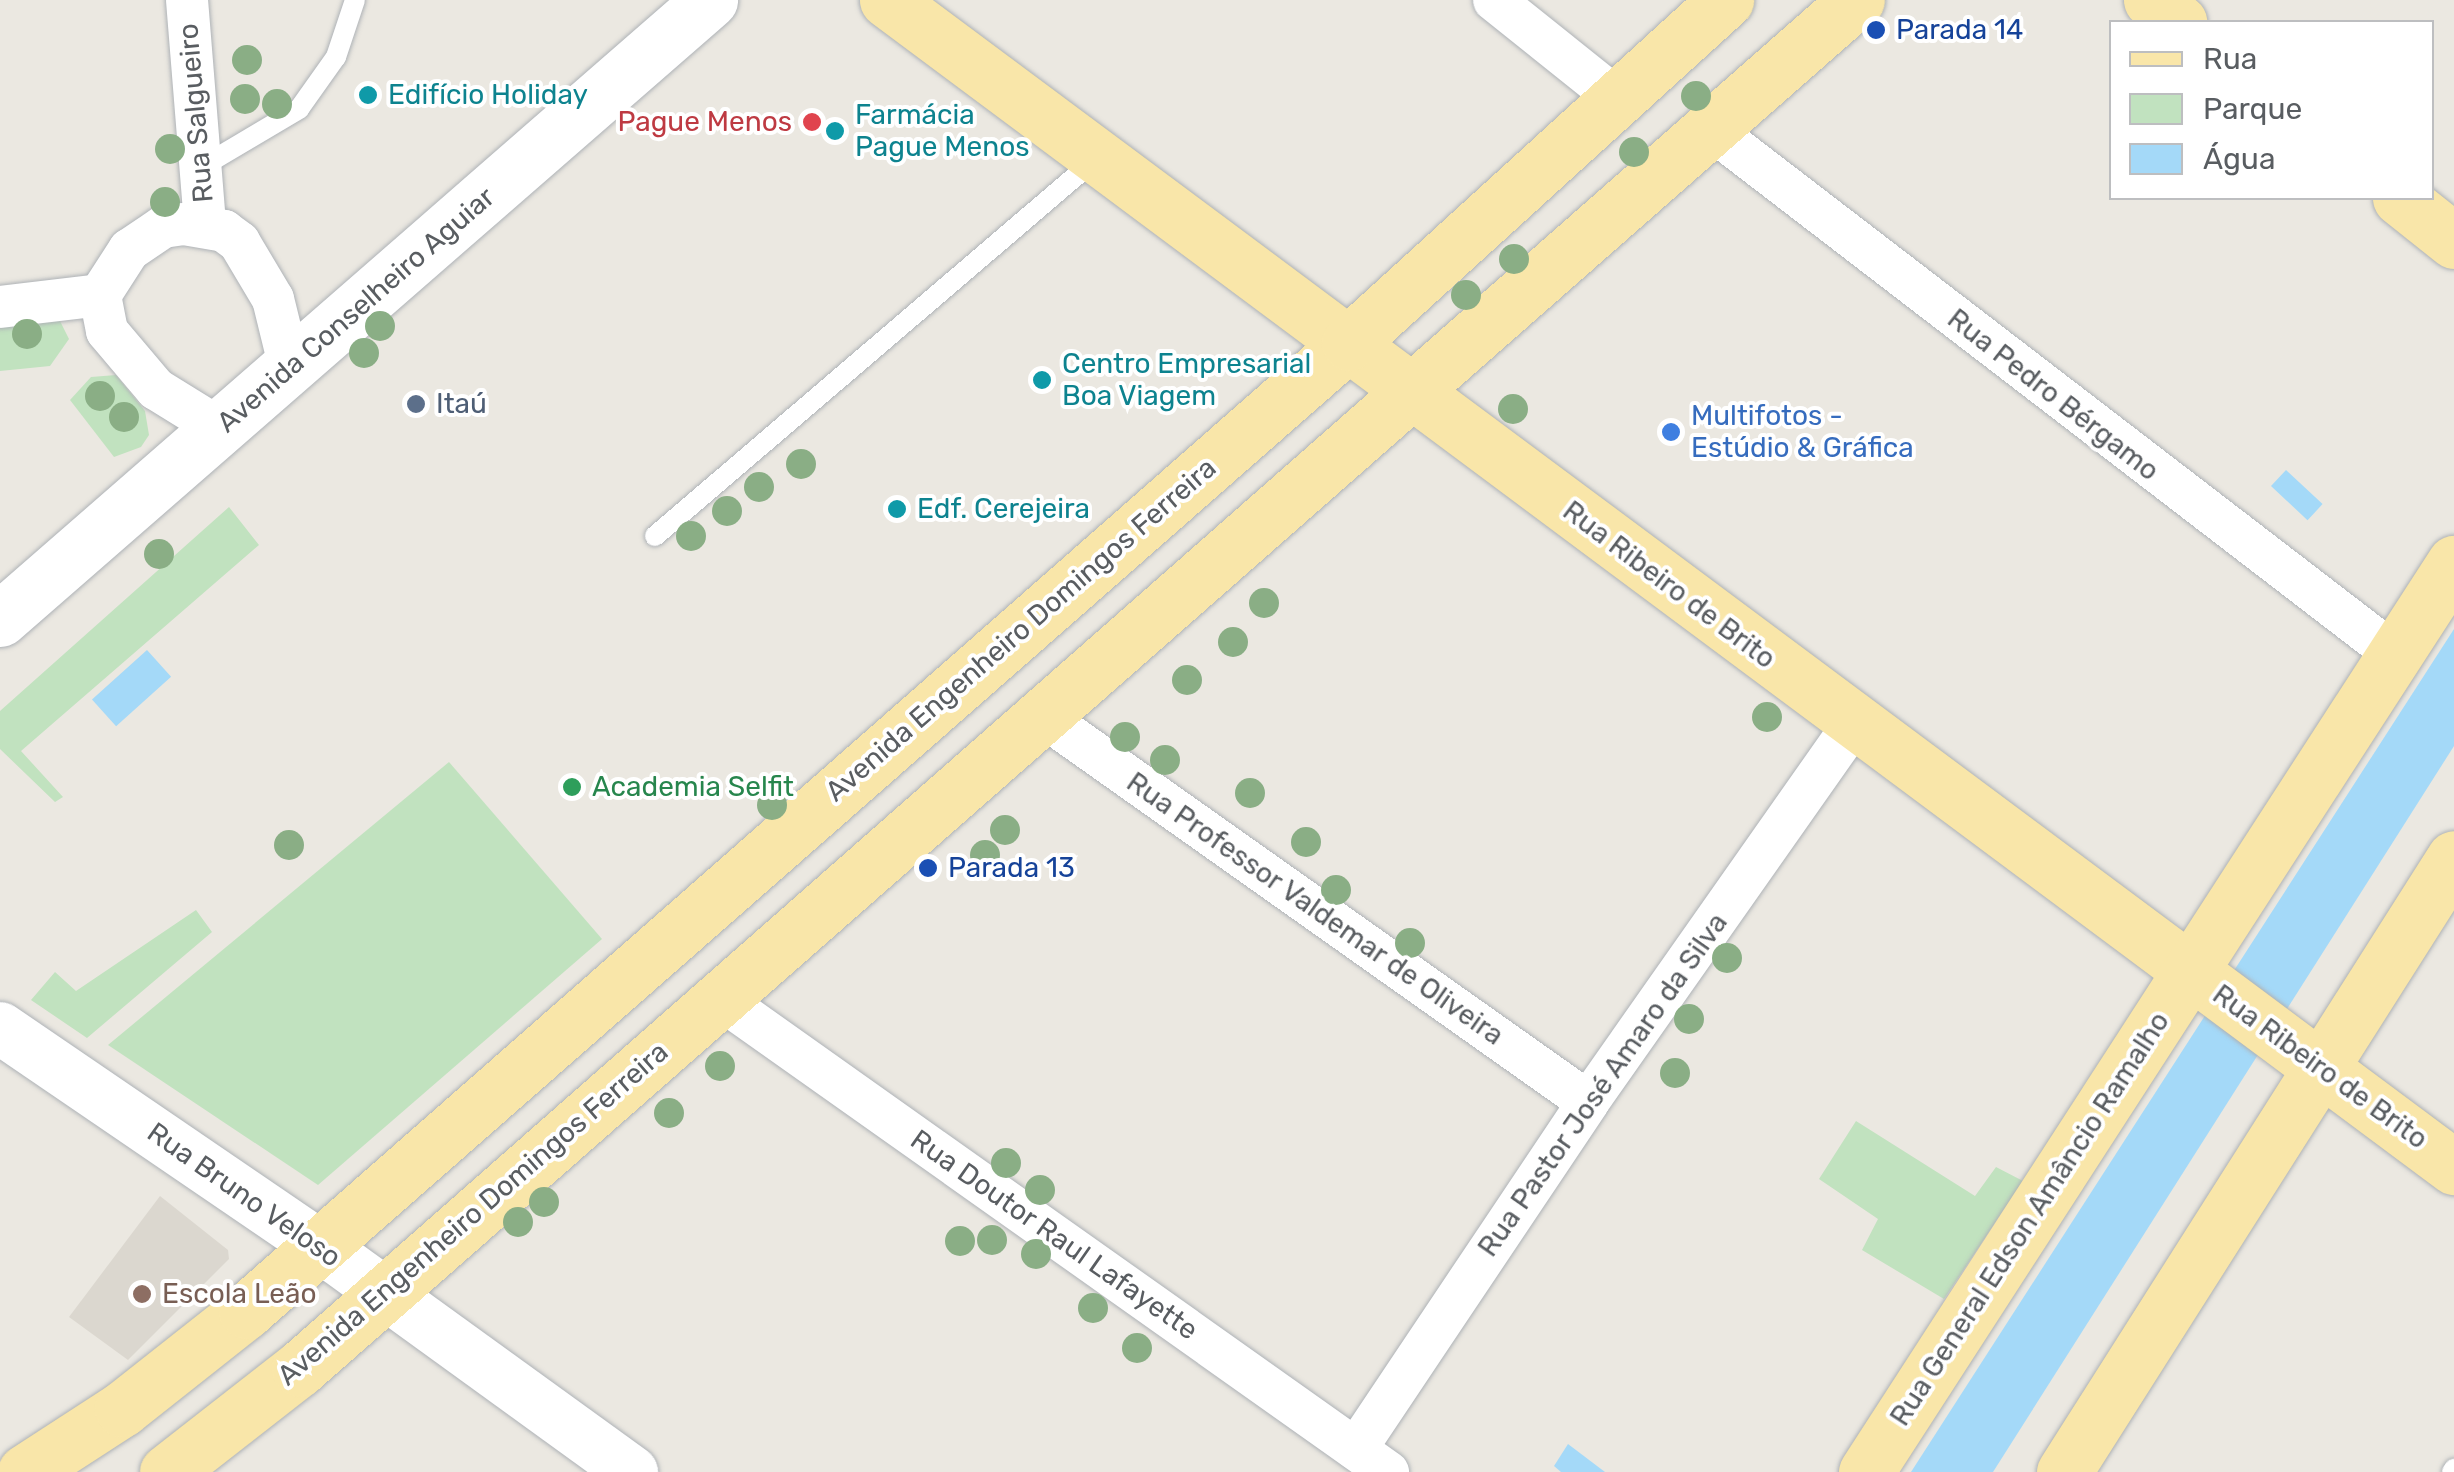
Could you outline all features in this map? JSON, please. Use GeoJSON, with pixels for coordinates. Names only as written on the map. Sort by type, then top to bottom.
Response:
{"type":"FeatureCollection","features":[{"type":"Feature","properties":{"kind":"main road","name":"Avenida Conselheiro Aguiar"},"geometry":{"type":"LineString","coordinates":[[0,618],[710,0]]}},
{"type":"Feature","properties":{"kind":"main road","name":"Rua Ribeiro de Brito"},"geometry":{"type":"LineString","coordinates":[[887,0],[1349,342],[1854,724],[2454,1167]]}},
{"type":"Feature","properties":{"kind":"main road","name":"Avenida Engenheiro Domingos Ferreira"},"geometry":{"type":"LineString","coordinates":[[25,1472],[192,1356],[1349,342],[1614,96],[1726,0]]}},
{"type":"Feature","properties":{"kind":"main road","name":"Avenida Engenheiro Domingos Ferreira"},"geometry":{"type":"LineString","coordinates":[[167,1472],[385,1294],[1857,0]]}},
{"type":"Feature","properties":{"kind":"main road"},"geometry":{"type":"LineString","coordinates":[[2151,0],[2176,20]]}},
{"type":"Feature","properties":{"kind":"main road"},"geometry":{"type":"LineString","coordinates":[[2403,200],[2454,240]]}},
{"type":"Feature","properties":{"kind":"main road","name":"Rua General Edson Amâncio Ramalho"},"geometry":{"type":"LineString","coordinates":[[1866,1472],[2201,980],[2454,563]]}},
{"type":"Feature","properties":{"kind":"main road"},"geometry":{"type":"LineString","coordinates":[[2064,1472],[2308,1056],[2454,858]]}},
{"type":"Feature","properties":{"kind":"street","name":"Rua Salgueiro"},"geometry":{"type":"LineString","coordinates":[[187,0],[205,225]]}},
{"type":"Feature","properties":{"kind":"street"},"geometry":{"type":"LineString","coordinates":[[1494,0],[1614,96]]}},
{"type":"Feature","properties":{"kind":"street","name":"Rua Pedro Bérgamo"},"geometry":{"type":"LineString","coordinates":[[1712,130],[2397,656]]}},
{"type":"Feature","properties":{"kind":"street"},"geometry":{"type":"LineString","coordinates":[[221,429],[174,404],[134,366],[107,332],[100,295],[116,264],[144,237],[163,228],[205,225],[253,256],[284,332],[290,368]]}},
{"type":"Feature","properties":{"kind":"street"},"geometry":{"type":"LineString","coordinates":[[0,307],[100,295]]}},
{"type":"Feature","properties":{"kind":"street","name":"Rua Professor Valdemar de Oliveira"},"geometry":{"type":"LineString","coordinates":[[1042,716],[1588,1102]]}},
{"type":"Feature","properties":{"kind":"street","name":"Rua Pastor José Amaro da Silva"},"geometry":{"type":"LineString","coordinates":[[1372,1461],[1588,1102],[1854,724]]}},
{"type":"Feature","properties":{"kind":"street","name":"Rua Doutor Raul Lafayette"},"geometry":{"type":"LineString","coordinates":[[719,998],[1372,1461]]}},
{"type":"Feature","properties":{"kind":"street","name":"Rua Bruno Veloso"},"geometry":{"type":"LineString","coordinates":[[0,1028],[318,1244],[632,1472]]}},
{"type":"Feature","properties":{"kind":"lane"},"geometry":{"type":"LineString","coordinates":[[202,166],[299,109],[336,57],[354,0]]}},
{"type":"Feature","properties":{"kind":"lane"},"geometry":{"type":"LineString","coordinates":[[655,536],[1099,156]]}},
{"type":"Feature","properties":{"kind":"shaded area","name":"Escola Leão"},"geometry":{"type":"Polygon","coordinates":[[[160,1196],[228,1250],[229,1259],[128,1360],[69,1317],[160,1196]]]}},
{"type":"Feature","properties":{"kind":"green space"},"geometry":{"type":"Polygon","coordinates":[[[53,307],[69,339],[50,366],[0,371],[0,315],[53,307]]]}},
{"type":"Feature","properties":{"kind":"green space"},"geometry":{"type":"Polygon","coordinates":[[[116,375],[145,411],[149,435],[141,447],[114,457],[70,400],[91,377],[116,375]]]}},
{"type":"Feature","properties":{"kind":"green space"},"geometry":{"type":"Polygon","coordinates":[[[229,507],[259,545],[21,751],[63,797],[55,802],[0,749],[0,711],[229,507]]]}},
{"type":"Feature","properties":{"kind":"green space"},"geometry":{"type":"Polygon","coordinates":[[[449,762],[602,939],[318,1185],[108,1045],[449,762]]]}},
{"type":"Feature","properties":{"kind":"green space"},"geometry":{"type":"Polygon","coordinates":[[[196,910],[212,932],[87,1038],[31,1000],[55,972],[76,991],[196,910]]]}},
{"type":"Feature","properties":{"kind":"green space"},"geometry":{"type":"Polygon","coordinates":[[[1856,1121],[1975,1196],[1996,1167],[2023,1181],[1944,1299],[1862,1250],[1878,1219],[1819,1179],[1856,1121]]]}},
{"type":"Feature","properties":{"kind":"water"},"geometry":{"type":"Polygon","coordinates":[[[2286,470],[2323,504],[2308,520],[2271,486],[2286,470]]]}},
{"type":"Feature","properties":{"kind":"water"},"geometry":{"type":"Polygon","coordinates":[[[2454,629],[2454,746],[1993,1472],[1911,1472],[2454,629]]]}},
{"type":"Feature","properties":{"kind":"water"},"geometry":{"type":"Polygon","coordinates":[[[147,650],[171,677],[116,726],[92,700],[147,650]]]}},
{"type":"Feature","properties":{"kind":"water"},"geometry":{"type":"Polygon","coordinates":[[[1568,1444],[1605,1472],[1561,1472],[1554,1466],[1568,1444]]]}},
{"type":"Feature","properties":{"kind":"place","name":"Parada 14"},"geometry":{"type":"Point","coordinates":[1876,30]}},
{"type":"Feature","properties":{"kind":"place","name":"Edifício Holiday"},"geometry":{"type":"Point","coordinates":[368,95]}},
{"type":"Feature","properties":{"kind":"place","name":"Pague Menos"},"geometry":{"type":"Point","coordinates":[812,122]}},
{"type":"Feature","properties":{"kind":"place","name":"Farmácia Pague Menos"},"geometry":{"type":"Point","coordinates":[835,131]}},
{"type":"Feature","properties":{"kind":"place","name":"Centro Empresarial Boa Viagem"},"geometry":{"type":"Point","coordinates":[1042,380]}},
{"type":"Feature","properties":{"kind":"place","name":"Itaú"},"geometry":{"type":"Point","coordinates":[416,404]}},
{"type":"Feature","properties":{"kind":"place","name":"Multifotos - Estúdio & Gráfica"},"geometry":{"type":"Point","coordinates":[1671,432]}},
{"type":"Feature","properties":{"kind":"place","name":"Edf. Cerejeira"},"geometry":{"type":"Point","coordinates":[897,509]}},
{"type":"Feature","properties":{"kind":"place","name":"Academia Selfit"},"geometry":{"type":"Point","coordinates":[572,787]}},
{"type":"Feature","properties":{"kind":"place","name":"Parada 13"},"geometry":{"type":"Point","coordinates":[928,868]}},
{"type":"Feature","properties":{"kind":"place","name":"Escola Leão"},"geometry":{"type":"Point","coordinates":[142,1294]}}]}
